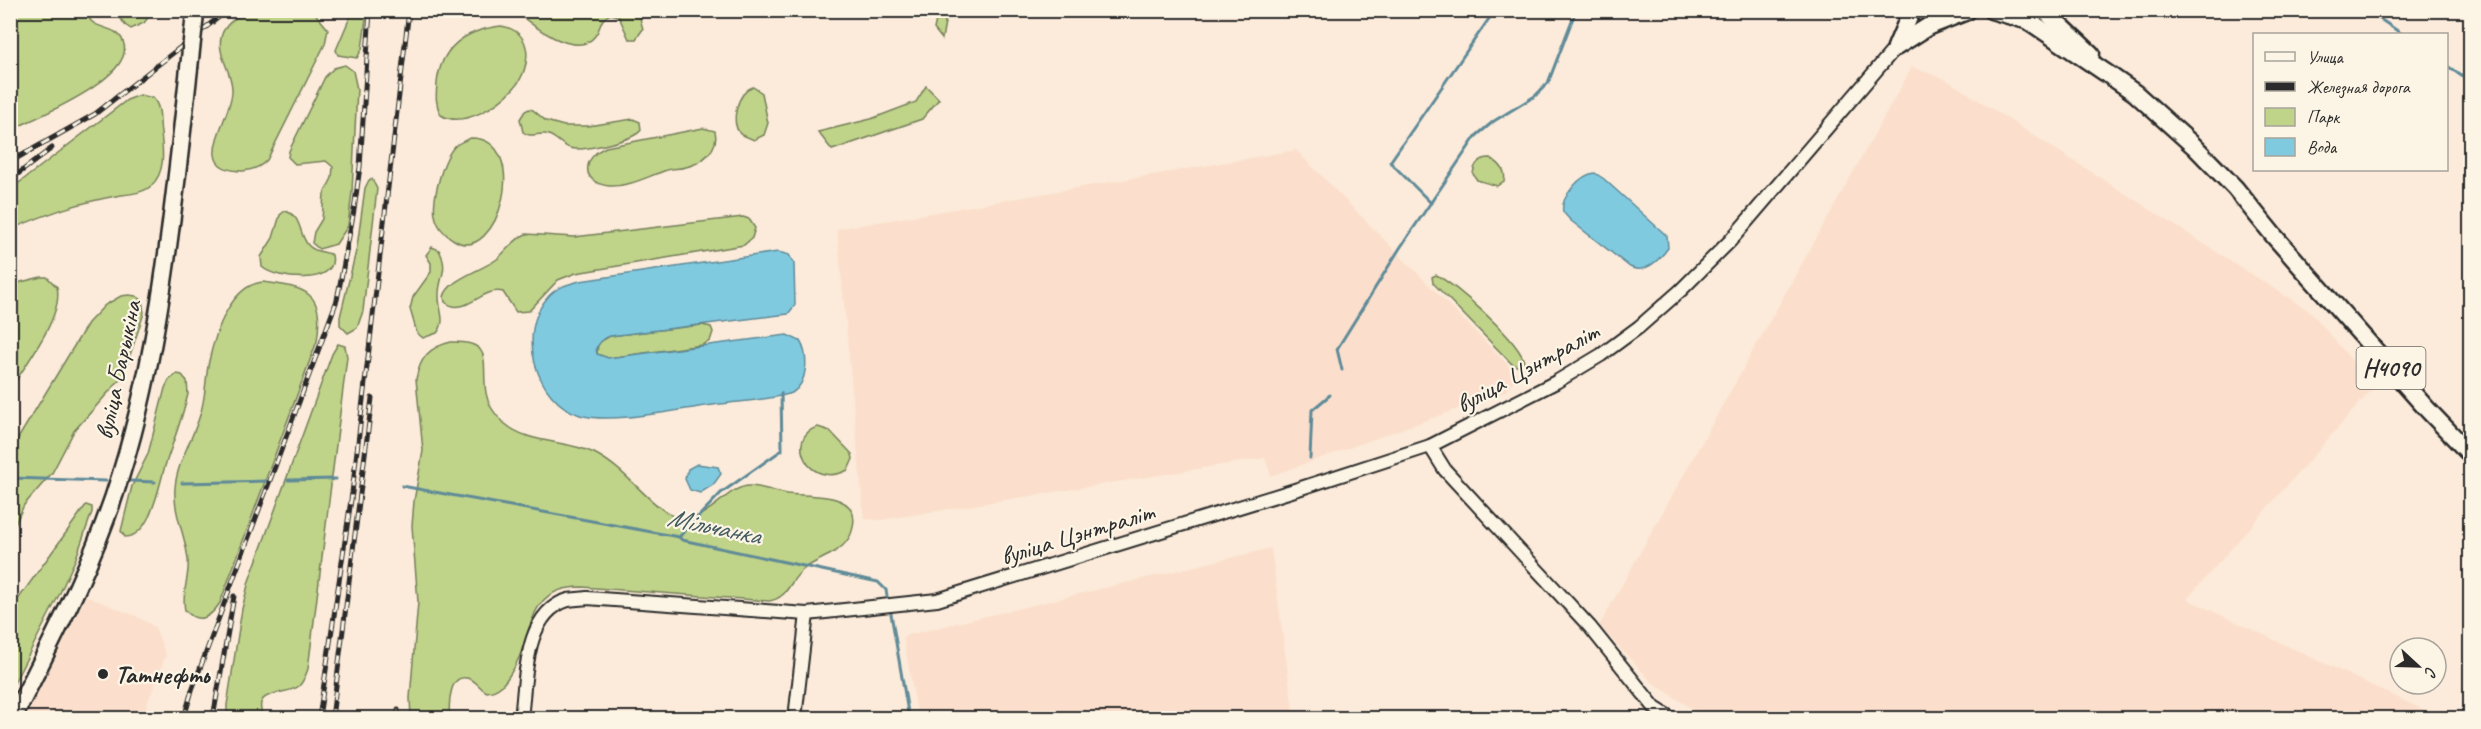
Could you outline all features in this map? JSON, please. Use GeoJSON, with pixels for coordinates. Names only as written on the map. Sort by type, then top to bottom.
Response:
{"type":"FeatureCollection","features":[{"type":"Feature","properties":{"kind":"main road"},"geometry":{"type":"LineString","coordinates":[[1896,48],[1912,10]]}},
{"type":"Feature","properties":{"kind":"main road","name":"Н4090"},"geometry":{"type":"LineString","coordinates":[[1991,10],[2029,21],[2143,100],[2235,188],[2274,236],[2426,408],[2470,454]]}},
{"type":"Feature","properties":{"kind":"main road","name":"Н4090"},"geometry":{"type":"LineString","coordinates":[[2044,10],[2086,48],[2112,77]]}},
{"type":"Feature","properties":{"kind":"main road"},"geometry":{"type":"LineString","coordinates":[[1896,48],[1929,26],[1967,11]]}},
{"type":"Feature","properties":{"kind":"main road","name":"вуліца Барыкіна"},"geometry":{"type":"LineString","coordinates":[[13,718],[81,578],[122,471],[142,391],[159,304],[173,210],[195,12]]}},
{"type":"Feature","properties":{"kind":"street","name":"вуліца Цэнтраліт"},"geometry":{"type":"LineString","coordinates":[[521,718],[531,640],[540,621],[553,608],[567,600],[586,598],[807,614],[937,600],[1299,489],[1430,446],[1556,382],[1601,355],[1681,291],[1730,241],[1896,48]]}},
{"type":"Feature","properties":{"kind":"street"},"geometry":{"type":"LineString","coordinates":[[1430,446],[1445,470],[1590,627],[1653,713],[1671,718]]}},
{"type":"Feature","properties":{"kind":"street"},"geometry":{"type":"LineString","coordinates":[[795,718],[807,614]]}},
{"type":"Feature","properties":{"kind":"shaded area"},"geometry":{"type":"Polygon","coordinates":[[[1912,67],[1947,80],[2311,312],[2374,387],[2187,599],[2388,693],[2388,696],[2394,696],[2441,718],[1705,718],[1652,682],[1599,626],[1912,67]]]}},
{"type":"Feature","properties":{"kind":"shaded area"},"geometry":{"type":"Polygon","coordinates":[[[1296,150],[1518,375],[1505,392],[1271,476],[1265,458],[882,520],[864,519],[837,229],[1296,150]]]}},
{"type":"Feature","properties":{"kind":"shaded area"},"geometry":{"type":"Polygon","coordinates":[[[1271,548],[1294,718],[918,718],[903,636],[1271,548]]]}},
{"type":"Feature","properties":{"kind":"shaded area"},"geometry":{"type":"Polygon","coordinates":[[[86,596],[138,617],[155,627],[166,655],[142,718],[25,718],[86,596]]]}},
{"type":"Feature","properties":{"kind":"green space"},"geometry":{"type":"Polygon","coordinates":[[[11,10],[93,11],[88,15],[90,20],[120,36],[123,41],[124,55],[101,82],[82,95],[11,130],[11,10]]]}},
{"type":"Feature","properties":{"kind":"green space"},"geometry":{"type":"Polygon","coordinates":[[[353,10],[367,11],[362,49],[357,58],[338,55],[336,50],[353,10]]]}},
{"type":"Feature","properties":{"kind":"green space"},"geometry":{"type":"Polygon","coordinates":[[[108,11],[153,11],[144,23],[131,29],[125,25],[117,13],[108,11]]]}},
{"type":"Feature","properties":{"kind":"green space"},"geometry":{"type":"Polygon","coordinates":[[[245,11],[313,11],[328,29],[325,44],[267,160],[256,168],[243,171],[226,169],[218,162],[215,153],[216,141],[232,91],[232,84],[221,51],[222,33],[234,19],[245,11]]]}},
{"type":"Feature","properties":{"kind":"green space"},"geometry":{"type":"Polygon","coordinates":[[[516,11],[638,11],[643,29],[636,39],[629,39],[619,17],[611,14],[603,20],[595,36],[587,42],[577,44],[554,38],[516,11]]]}},
{"type":"Feature","properties":{"kind":"green space"},"geometry":{"type":"Polygon","coordinates":[[[938,11],[947,11],[942,39],[934,29],[938,11]]]}},
{"type":"Feature","properties":{"kind":"green space"},"geometry":{"type":"Polygon","coordinates":[[[501,26],[512,29],[524,42],[527,51],[520,80],[507,95],[480,113],[460,119],[450,119],[441,115],[436,95],[437,83],[439,70],[450,50],[466,36],[501,26]]]}},
{"type":"Feature","properties":{"kind":"green space"},"geometry":{"type":"Polygon","coordinates":[[[345,65],[353,71],[357,89],[348,226],[336,244],[319,249],[312,243],[314,232],[322,219],[324,194],[332,178],[333,167],[326,161],[295,164],[288,157],[325,77],[334,68],[345,65]]]}},
{"type":"Feature","properties":{"kind":"green space"},"geometry":{"type":"Polygon","coordinates":[[[926,86],[939,99],[922,119],[832,150],[818,132],[871,119],[916,102],[926,86]]]}},
{"type":"Feature","properties":{"kind":"green space"},"geometry":{"type":"Polygon","coordinates":[[[753,87],[762,93],[768,123],[764,135],[754,140],[740,134],[736,122],[739,101],[747,90],[753,87]]]}},
{"type":"Feature","properties":{"kind":"green space"},"geometry":{"type":"Polygon","coordinates":[[[140,95],[153,98],[160,115],[162,161],[159,174],[151,186],[137,193],[91,201],[11,229],[11,189],[127,100],[140,95]]]}},
{"type":"Feature","properties":{"kind":"green space"},"geometry":{"type":"Polygon","coordinates":[[[529,109],[546,121],[564,126],[588,126],[633,119],[640,122],[641,130],[629,138],[607,144],[570,148],[549,135],[531,135],[523,132],[520,119],[529,109]]]}},
{"type":"Feature","properties":{"kind":"green space"},"geometry":{"type":"Polygon","coordinates":[[[703,128],[715,131],[716,138],[712,150],[698,163],[617,186],[600,184],[589,175],[589,163],[592,157],[606,147],[703,128]]]}},
{"type":"Feature","properties":{"kind":"green space"},"geometry":{"type":"Polygon","coordinates":[[[471,138],[490,144],[501,158],[504,178],[502,200],[495,220],[484,236],[470,244],[454,240],[445,233],[435,215],[435,199],[446,160],[455,146],[471,138]]]}},
{"type":"Feature","properties":{"kind":"green space"},"geometry":{"type":"Polygon","coordinates":[[[1490,158],[1499,165],[1504,173],[1504,181],[1497,186],[1477,180],[1473,174],[1478,162],[1490,158]]]}},
{"type":"Feature","properties":{"kind":"green space"},"geometry":{"type":"Polygon","coordinates":[[[372,179],[377,189],[363,311],[357,328],[348,333],[340,325],[340,317],[357,247],[365,188],[372,179]]]}},
{"type":"Feature","properties":{"kind":"green space"},"geometry":{"type":"Polygon","coordinates":[[[285,211],[291,213],[298,221],[309,246],[332,255],[332,265],[326,272],[305,278],[292,277],[280,275],[262,267],[261,257],[273,238],[280,215],[285,211]]]}},
{"type":"Feature","properties":{"kind":"green space"},"geometry":{"type":"Polygon","coordinates":[[[743,217],[749,219],[755,228],[752,238],[744,245],[576,273],[558,280],[529,311],[516,312],[503,292],[495,291],[460,306],[452,306],[445,302],[444,297],[452,285],[497,259],[526,234],[574,237],[743,217]]]}},
{"type":"Feature","properties":{"kind":"green space"},"geometry":{"type":"Polygon","coordinates":[[[432,247],[439,250],[444,263],[439,290],[442,324],[437,333],[423,338],[417,333],[410,309],[413,297],[431,272],[431,263],[426,255],[432,247]]]}},
{"type":"Feature","properties":{"kind":"green space"},"geometry":{"type":"Polygon","coordinates":[[[1436,275],[1457,289],[1500,329],[1521,354],[1524,363],[1519,367],[1512,364],[1433,283],[1432,277],[1436,275]]]}},
{"type":"Feature","properties":{"kind":"green space"},"geometry":{"type":"Polygon","coordinates":[[[47,277],[57,287],[58,299],[55,312],[42,339],[11,389],[11,288],[21,282],[47,277]]]}},
{"type":"Feature","properties":{"kind":"green space"},"geometry":{"type":"Polygon","coordinates":[[[263,282],[301,290],[309,295],[318,311],[317,341],[220,603],[208,616],[199,618],[190,615],[185,610],[184,604],[188,560],[176,507],[176,478],[202,408],[209,361],[220,325],[233,301],[241,292],[251,285],[263,282]]]}},
{"type":"Feature","properties":{"kind":"green space"},"geometry":{"type":"Polygon","coordinates":[[[129,295],[142,300],[144,313],[123,376],[74,431],[52,473],[24,505],[11,533],[11,457],[17,440],[88,323],[105,305],[121,296],[129,295]]]}},
{"type":"Feature","properties":{"kind":"green space"},"geometry":{"type":"Polygon","coordinates":[[[702,325],[711,327],[713,332],[710,341],[702,345],[608,358],[597,354],[598,343],[610,336],[702,325]]]}},
{"type":"Feature","properties":{"kind":"green space"},"geometry":{"type":"Polygon","coordinates":[[[451,342],[474,345],[480,350],[483,356],[487,397],[492,410],[504,423],[525,435],[594,453],[622,472],[654,503],[677,518],[689,519],[700,515],[730,493],[751,486],[787,494],[819,496],[841,501],[849,507],[853,515],[850,535],[839,549],[804,569],[781,596],[769,601],[582,587],[563,589],[549,596],[540,605],[533,617],[517,661],[500,687],[487,692],[472,680],[459,679],[454,684],[450,698],[450,718],[411,718],[410,698],[418,602],[412,526],[423,451],[416,379],[420,365],[427,354],[451,342]]]}},
{"type":"Feature","properties":{"kind":"green space"},"geometry":{"type":"Polygon","coordinates":[[[338,344],[345,346],[347,357],[308,669],[299,686],[265,697],[261,702],[264,718],[227,718],[242,609],[249,581],[332,354],[338,344]]]}},
{"type":"Feature","properties":{"kind":"green space"},"geometry":{"type":"Polygon","coordinates":[[[177,374],[182,375],[187,381],[188,394],[157,497],[148,520],[141,529],[134,535],[125,537],[121,531],[132,486],[148,454],[165,388],[169,380],[177,374]]]}},
{"type":"Feature","properties":{"kind":"green space"},"geometry":{"type":"Polygon","coordinates":[[[818,427],[830,431],[852,454],[853,459],[848,470],[833,475],[811,468],[802,450],[803,440],[808,432],[818,427]]]}},
{"type":"Feature","properties":{"kind":"green space"},"geometry":{"type":"Polygon","coordinates":[[[86,505],[92,507],[92,512],[76,558],[11,689],[11,609],[86,505]]]}},
{"type":"Feature","properties":{"kind":"water"},"geometry":{"type":"Polygon","coordinates":[[[1595,173],[1667,236],[1668,248],[1652,265],[1641,269],[1630,267],[1563,212],[1565,200],[1572,188],[1589,174],[1595,173]]]}},
{"type":"Feature","properties":{"kind":"water"},"geometry":{"type":"Polygon","coordinates":[[[778,252],[789,255],[794,264],[795,305],[788,314],[610,336],[603,339],[596,348],[597,354],[608,358],[787,335],[800,341],[806,361],[801,383],[792,393],[766,399],[648,415],[593,418],[580,415],[564,407],[552,396],[542,381],[535,364],[532,346],[533,328],[538,312],[548,297],[559,288],[580,281],[778,252]]]}},
{"type":"Feature","properties":{"kind":"water"},"geometry":{"type":"Polygon","coordinates":[[[697,464],[718,467],[721,474],[713,485],[700,493],[690,490],[685,479],[688,469],[697,464]]]}},
{"type":"Feature","properties":{"kind":"waterway"},"geometry":{"type":"LineString","coordinates":[[1431,203],[1390,162],[1495,10]]}},
{"type":"Feature","properties":{"kind":"waterway"},"geometry":{"type":"LineString","coordinates":[[1342,370],[1337,349],[1400,248],[1476,136],[1494,121],[1535,96],[1548,83],[1576,10]]}},
{"type":"Feature","properties":{"kind":"waterway"},"geometry":{"type":"LineString","coordinates":[[2367,10],[2401,33]]}},
{"type":"Feature","properties":{"kind":"waterway"},"geometry":{"type":"LineString","coordinates":[[2448,66],[2470,82]]}},
{"type":"Feature","properties":{"kind":"waterway"},"geometry":{"type":"LineString","coordinates":[[679,537],[721,493],[782,450],[781,393]]}},
{"type":"Feature","properties":{"kind":"waterway"},"geometry":{"type":"LineString","coordinates":[[1310,458],[1312,410],[1330,395]]}},
{"type":"Feature","properties":{"kind":"waterway","name":"Мільчанка"},"geometry":{"type":"LineString","coordinates":[[10,478],[106,481]]}},
{"type":"Feature","properties":{"kind":"waterway","name":"Мільчанка"},"geometry":{"type":"LineString","coordinates":[[288,480],[336,479]]}},
{"type":"Feature","properties":{"kind":"waterway","name":"Мільчанка"},"geometry":{"type":"LineString","coordinates":[[131,481],[155,482]]}},
{"type":"Feature","properties":{"kind":"waterway","name":"Мільчанка"},"geometry":{"type":"LineString","coordinates":[[182,483],[269,481]]}},
{"type":"Feature","properties":{"kind":"waterway","name":"Мільчанка"},"geometry":{"type":"LineString","coordinates":[[402,486],[679,537],[682,540],[878,582],[886,590],[888,602]]}},
{"type":"Feature","properties":{"kind":"waterway","name":"Мільчанка"},"geometry":{"type":"LineString","coordinates":[[890,608],[909,718]]}},
{"type":"Feature","properties":{"kind":"railway"},"geometry":{"type":"LineString","coordinates":[[10,162],[95,114],[228,10]]}},
{"type":"Feature","properties":{"kind":"railway"},"geometry":{"type":"LineString","coordinates":[[184,718],[192,690],[337,300],[360,167],[370,10]]}},
{"type":"Feature","properties":{"kind":"railway"},"geometry":{"type":"LineString","coordinates":[[319,718],[352,493],[409,10]]}},
{"type":"Feature","properties":{"kind":"railway"},"geometry":{"type":"LineString","coordinates":[[10,180],[52,148]]}},
{"type":"Feature","properties":{"kind":"railway"},"geometry":{"type":"LineString","coordinates":[[332,718],[372,398]]}},
{"type":"Feature","properties":{"kind":"railway"},"geometry":{"type":"LineString","coordinates":[[213,718],[234,596]]}},
{"type":"Feature","properties":{"kind":"railway"},"geometry":{"type":"LineString","coordinates":[[397,718],[398,710]]}},
{"type":"Feature","properties":{"kind":"place","name":"Татнефть"},"geometry":{"type":"Point","coordinates":[103,674]}}]}
